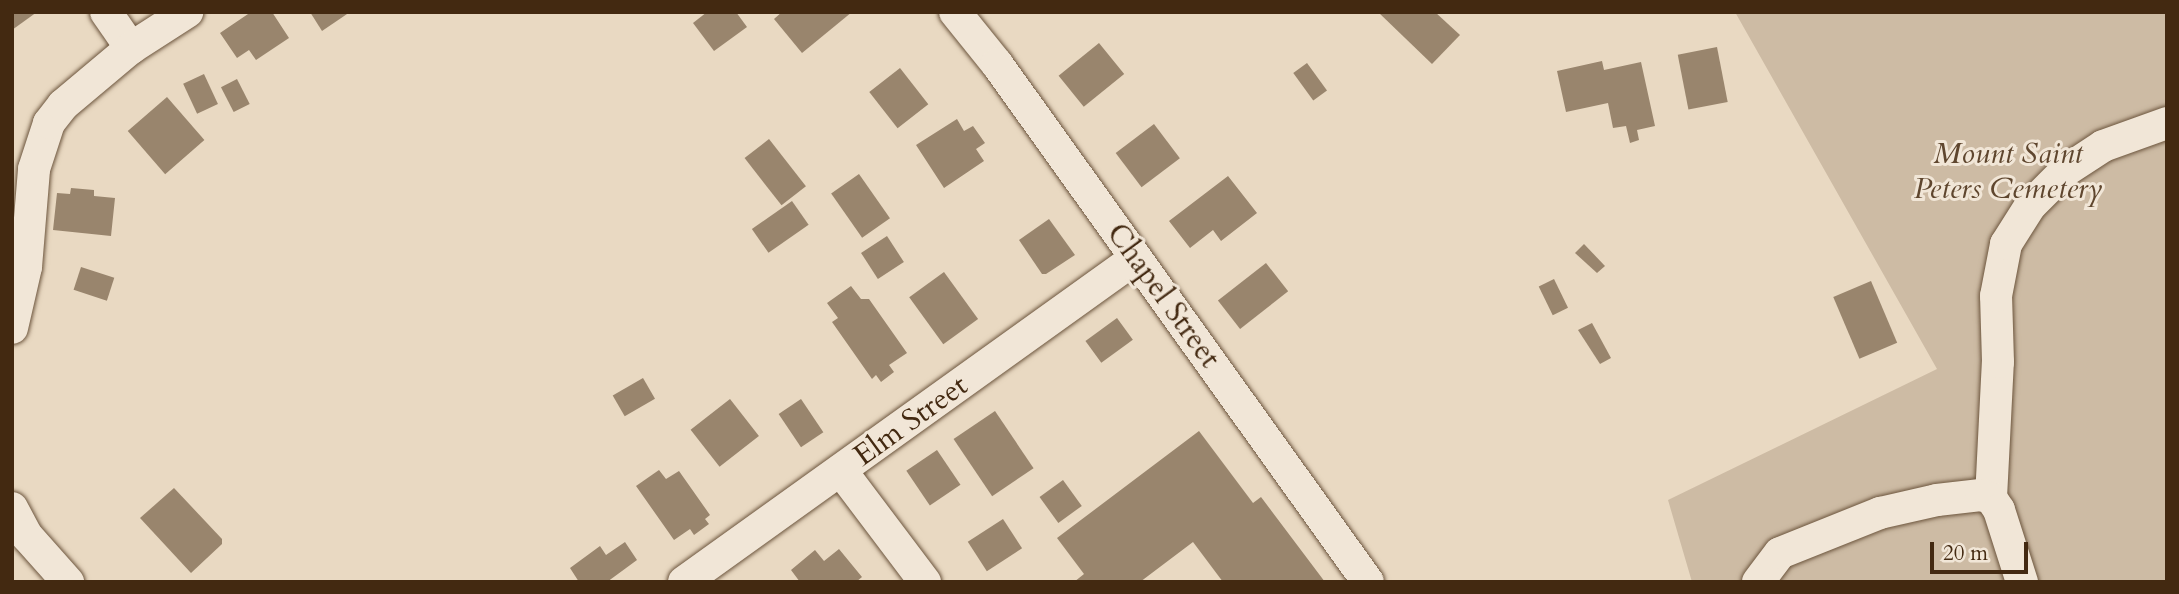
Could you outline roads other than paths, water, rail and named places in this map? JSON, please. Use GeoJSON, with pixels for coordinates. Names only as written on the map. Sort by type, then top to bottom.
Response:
{"type":"FeatureCollection","features":[{"type":"Feature","properties":{"kind":"street"},"geometry":{"type":"LineString","coordinates":[[106,12],[131,48]]}},
{"type":"Feature","properties":{"kind":"street"},"geometry":{"type":"LineString","coordinates":[[12,328],[26,267],[34,169],[44,133],[63,105],[131,48],[187,12]]}},
{"type":"Feature","properties":{"kind":"street","name":"Chapel Street"},"geometry":{"type":"LineString","coordinates":[[955,12],[997,64],[1368,582]]}},
{"type":"Feature","properties":{"kind":"street"},"geometry":{"type":"LineString","coordinates":[[2022,582],[1998,510],[1991,498],[1998,362],[1996,296],[2006,244],[2030,206],[2065,171],[2103,146],[2167,123]]}},
{"type":"Feature","properties":{"kind":"street","name":"Elm Street"},"geometry":{"type":"LineString","coordinates":[[684,582],[842,472],[1136,258]]}},
{"type":"Feature","properties":{"kind":"street"},"geometry":{"type":"LineString","coordinates":[[842,472],[925,582]]}},
{"type":"Feature","properties":{"kind":"street"},"geometry":{"type":"LineString","coordinates":[[1758,582],[1780,553],[1880,513],[1937,500],[1981,495],[1991,498]]}},
{"type":"Feature","properties":{"kind":"street"},"geometry":{"type":"LineString","coordinates":[[12,508],[27,536],[68,582]]}},
{"type":"Feature","properties":{"kind":"park label","name":"Mount Saint Peters Cemetery"},"geometry":{"type":"Point","coordinates":[2008,171]}}]}
